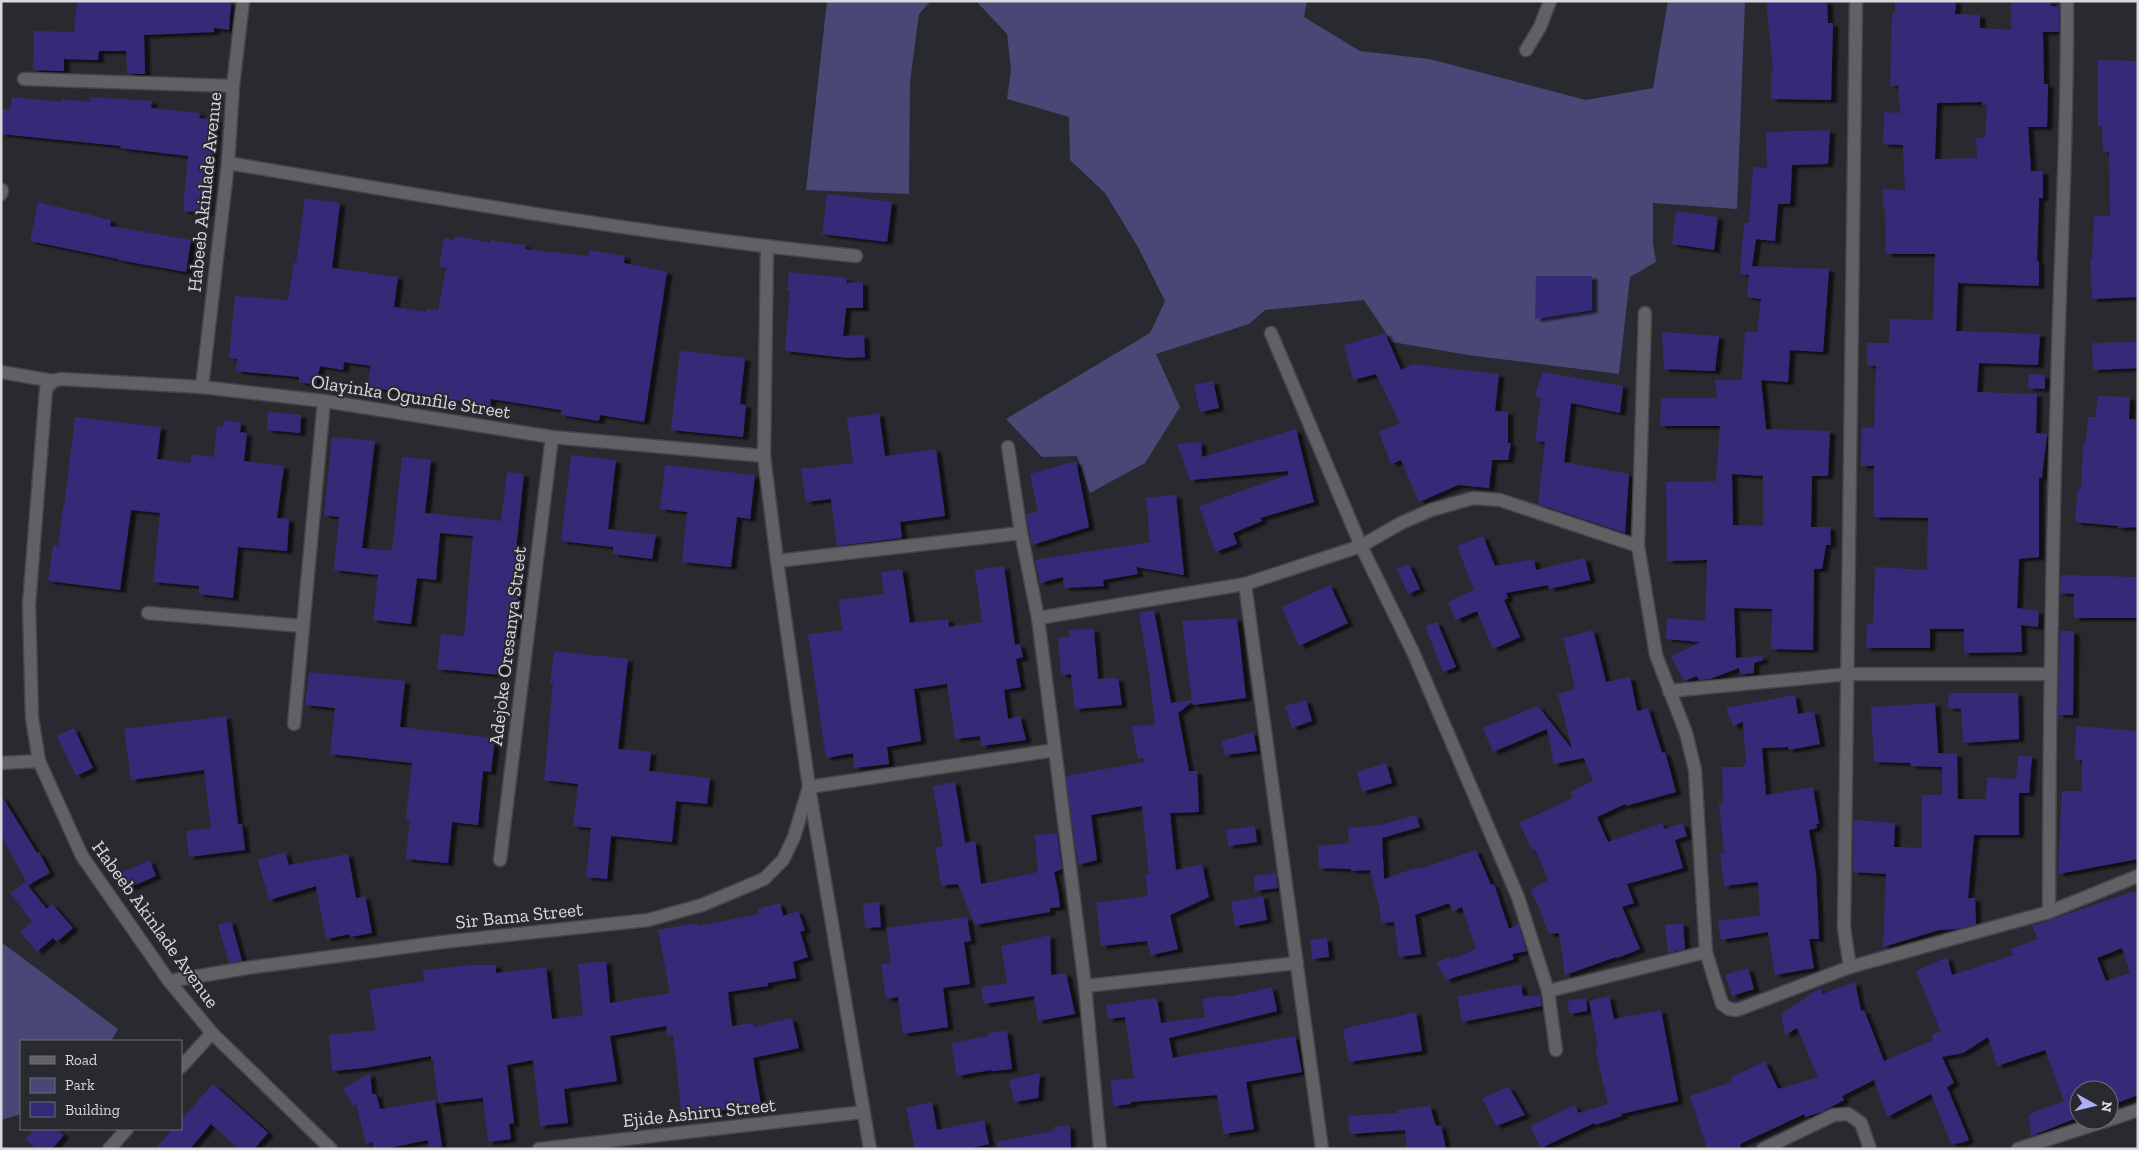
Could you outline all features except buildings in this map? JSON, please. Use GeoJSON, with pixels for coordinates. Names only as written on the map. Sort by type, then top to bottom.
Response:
{"type":"FeatureCollection","features":[{"type":"Feature","properties":{"kind":"street","name":"Habeeb Akinlade Avenue"},"geometry":{"type":"LineString","coordinates":[[202,387],[228,163],[233,86],[243,1]]}},
{"type":"Feature","properties":{"kind":"street"},"geometry":{"type":"LineString","coordinates":[[1526,50],[1540,27],[1550,1]]}},
{"type":"Feature","properties":{"kind":"street"},"geometry":{"type":"LineString","coordinates":[[1850,967],[1844,928],[1849,674],[1856,1]]}},
{"type":"Feature","properties":{"kind":"street"},"geometry":{"type":"LineString","coordinates":[[2049,912],[2051,674],[2057,390],[2068,82],[2067,1]]}},
{"type":"Feature","properties":{"kind":"street"},"geometry":{"type":"LineString","coordinates":[[24,79],[233,86]]}},
{"type":"Feature","properties":{"kind":"street"},"geometry":{"type":"LineString","coordinates":[[228,163],[496,208],[767,247],[856,256]]}},
{"type":"Feature","properties":{"kind":"street"},"geometry":{"type":"LineString","coordinates":[[767,247],[764,456],[809,787],[870,1149]]}},
{"type":"Feature","properties":{"kind":"street"},"geometry":{"type":"LineString","coordinates":[[1645,313],[1638,546],[1656,655],[1686,733],[1695,770],[1706,952],[1722,1004],[1729,1009],[1737,1010],[1850,967],[2049,912],[2138,876]]}},
{"type":"Feature","properties":{"kind":"street"},"geometry":{"type":"LineString","coordinates":[[1271,333],[1361,546],[1413,652],[1518,897],[1548,991],[1556,1050]]}},
{"type":"Feature","properties":{"kind":"street","name":"Olayinka Ogunfile Street"},"geometry":{"type":"LineString","coordinates":[[1,372],[53,381],[61,379],[202,387],[324,401],[552,437],[764,456]]}},
{"type":"Feature","properties":{"kind":"street","name":"Habeeb Akinlade Avenue"},"geometry":{"type":"LineString","coordinates":[[53,381],[46,389],[29,605],[32,718],[39,761],[82,856],[169,981],[212,1033],[331,1149]]}},
{"type":"Feature","properties":{"kind":"street"},"geometry":{"type":"LineString","coordinates":[[294,724],[324,401]]}},
{"type":"Feature","properties":{"kind":"street","name":"Adejoke Oresanya Street"},"geometry":{"type":"LineString","coordinates":[[500,860],[552,437]]}},
{"type":"Feature","properties":{"kind":"street"},"geometry":{"type":"LineString","coordinates":[[1008,447],[1021,533],[1038,618],[1085,986],[1100,1149]]}},
{"type":"Feature","properties":{"kind":"street"},"geometry":{"type":"LineString","coordinates":[[1038,618],[1245,584],[1361,546],[1401,523],[1431,510],[1473,498],[1500,500],[1638,546]]}},
{"type":"Feature","properties":{"kind":"street"},"geometry":{"type":"LineString","coordinates":[[777,561],[1021,533]]}},
{"type":"Feature","properties":{"kind":"street"},"geometry":{"type":"LineString","coordinates":[[1245,584],[1322,1149]]}},
{"type":"Feature","properties":{"kind":"street"},"geometry":{"type":"LineString","coordinates":[[148,613],[303,626]]}},
{"type":"Feature","properties":{"kind":"street"},"geometry":{"type":"LineString","coordinates":[[1669,691],[1849,674],[2051,674]]}},
{"type":"Feature","properties":{"kind":"street"},"geometry":{"type":"LineString","coordinates":[[809,787],[1055,750]]}},
{"type":"Feature","properties":{"kind":"street"},"geometry":{"type":"LineString","coordinates":[[1,763],[39,761]]}},
{"type":"Feature","properties":{"kind":"street","name":"Sir Bama Street"},"geometry":{"type":"LineString","coordinates":[[169,981],[247,968],[442,942],[648,920],[702,905],[764,878],[782,860],[794,837],[809,787]]}},
{"type":"Feature","properties":{"kind":"street"},"geometry":{"type":"LineString","coordinates":[[1548,991],[1706,952]]}},
{"type":"Feature","properties":{"kind":"street"},"geometry":{"type":"LineString","coordinates":[[1085,986],[1297,963]]}},
{"type":"Feature","properties":{"kind":"street"},"geometry":{"type":"LineString","coordinates":[[182,1066],[212,1033]]}},
{"type":"Feature","properties":{"kind":"street"},"geometry":{"type":"LineString","coordinates":[[2119,1116],[2138,1110]]}},
{"type":"Feature","properties":{"kind":"street","name":"Ejide Ashiru Street"},"geometry":{"type":"LineString","coordinates":[[539,1149],[863,1112]]}},
{"type":"Feature","properties":{"kind":"street"},"geometry":{"type":"LineString","coordinates":[[1763,1149],[1834,1115],[1848,1114],[1861,1123],[1870,1149]]}},
{"type":"Feature","properties":{"kind":"street"},"geometry":{"type":"LineString","coordinates":[[110,1149],[126,1130]]}},
{"type":"Feature","properties":{"kind":"street"},"geometry":{"type":"LineString","coordinates":[[2018,1149],[2077,1130]]}},
{"type":"Feature","properties":{"kind":"green space"},"geometry":{"type":"Polygon","coordinates":[[[827,1],[931,1],[919,14],[910,82],[909,194],[806,190],[827,1]]]}},
{"type":"Feature","properties":{"kind":"green space"},"geometry":{"type":"Polygon","coordinates":[[[976,1],[1307,1],[1304,17],[1360,51],[1429,59],[1586,100],[1653,88],[1668,1],[1745,1],[1737,209],[1653,203],[1653,243],[1656,262],[1630,277],[1619,374],[1468,355],[1392,342],[1364,300],[1265,310],[1249,324],[1156,354],[1180,407],[1145,463],[1090,493],[1077,456],[1042,457],[1006,419],[1150,333],[1165,301],[1138,247],[1105,193],[1070,160],[1069,117],[1007,99],[1011,70],[1007,34],[976,1]]]}},
{"type":"Feature","properties":{"kind":"green space"},"geometry":{"type":"Polygon","coordinates":[[[1,942],[118,1029],[112,1040],[20,1040],[20,1114],[1,1120],[1,942]]]}}]}
